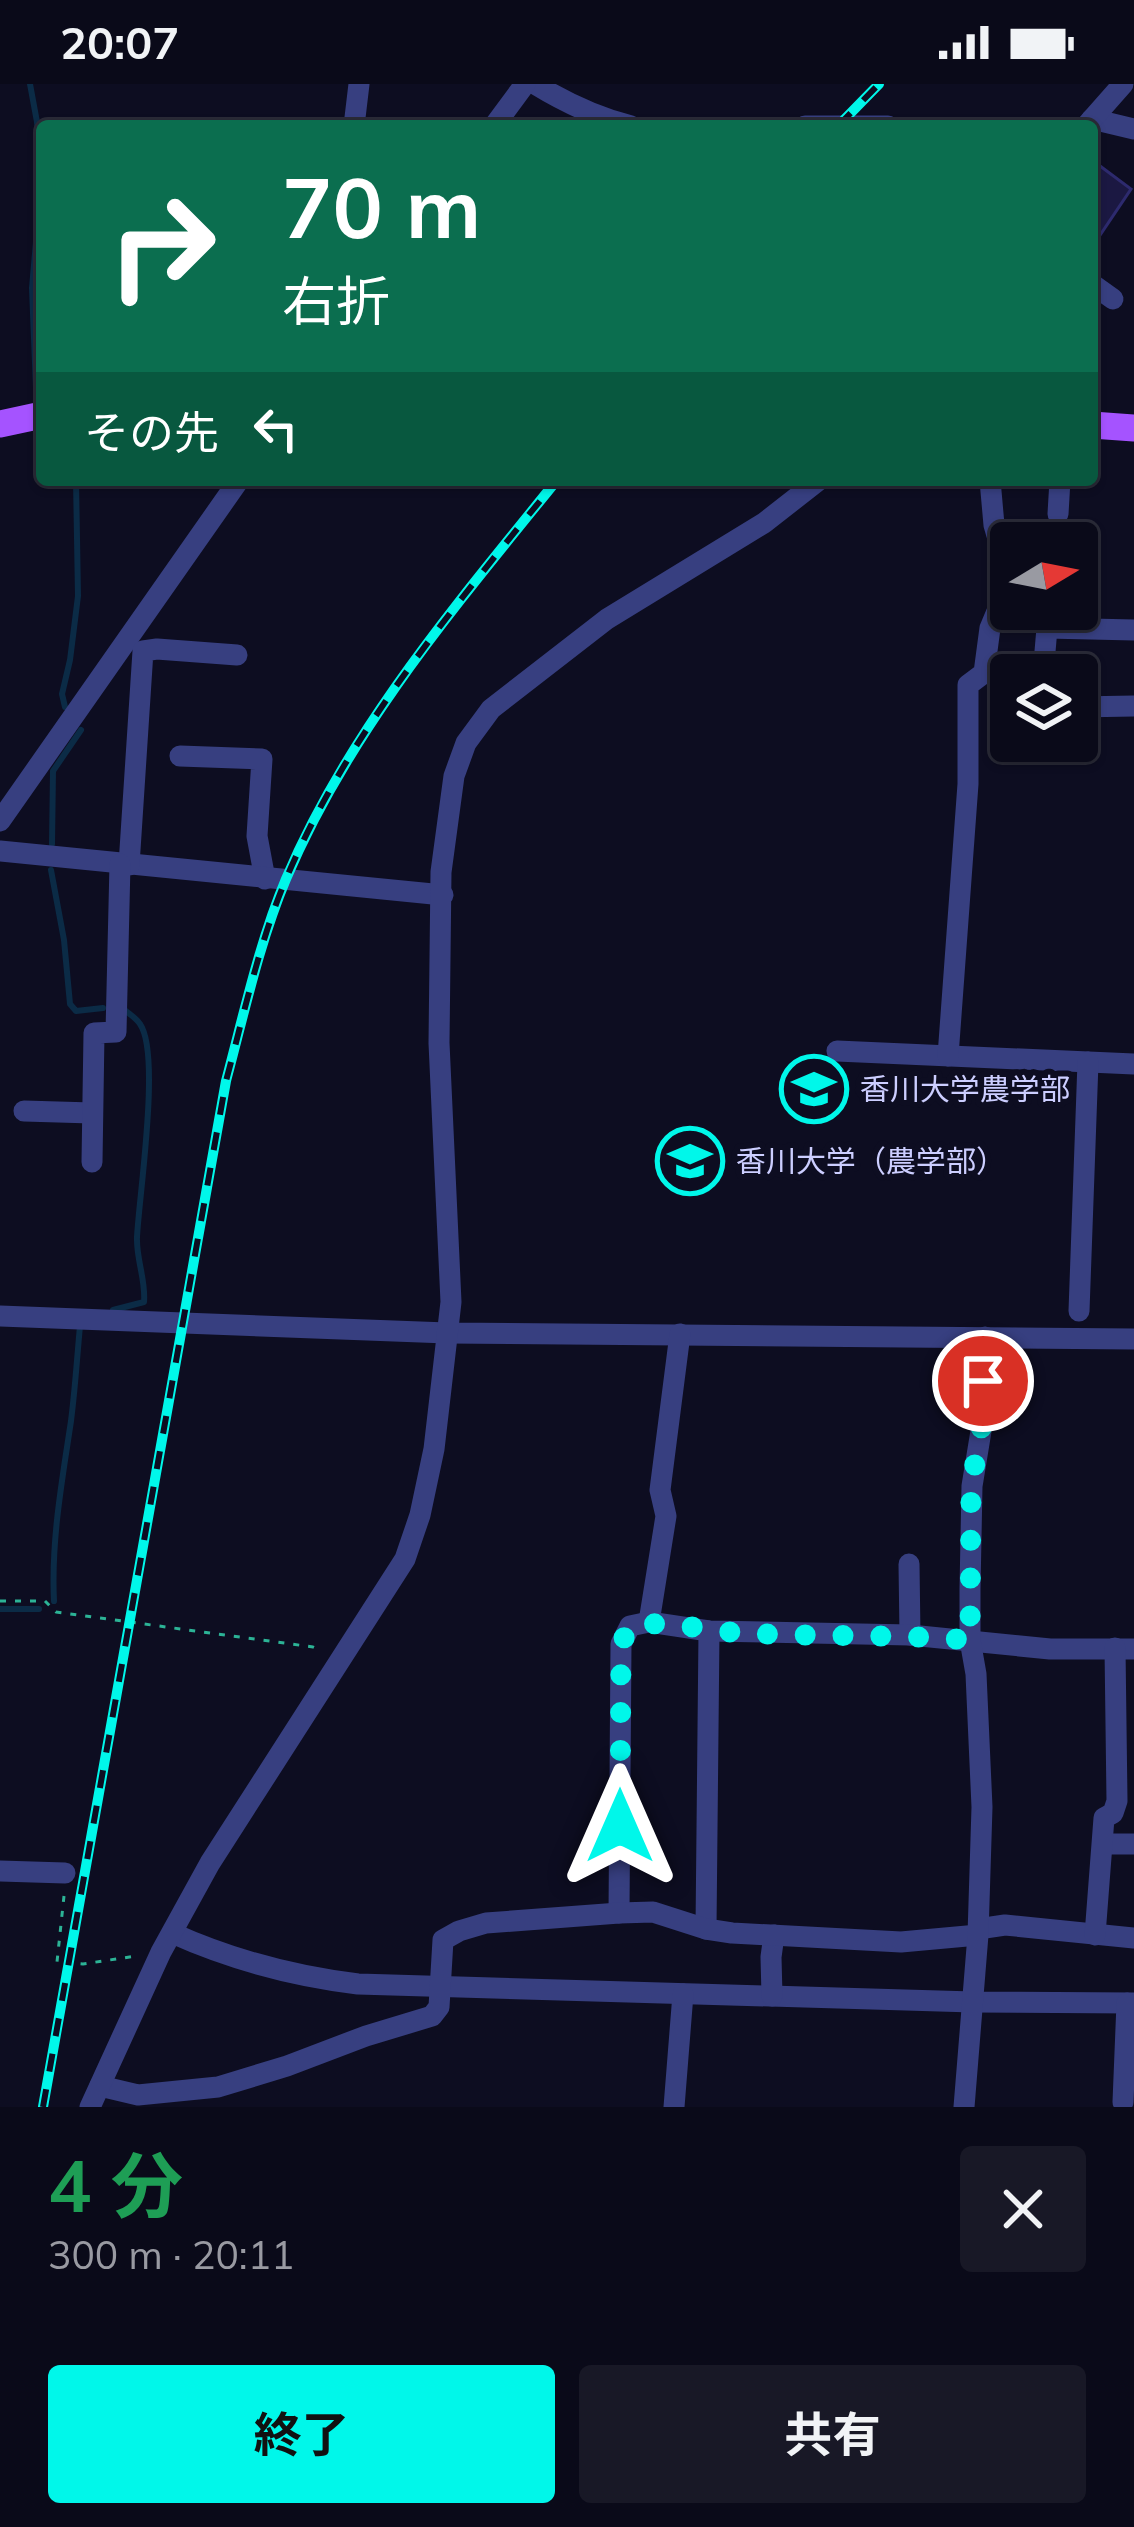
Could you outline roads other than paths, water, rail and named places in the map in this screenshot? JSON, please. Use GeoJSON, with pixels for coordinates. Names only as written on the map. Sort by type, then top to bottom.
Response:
{"type":"FeatureCollection","features":[{"type":"Feature","properties":{"kind":"main road"},"geometry":{"type":"LineString","coordinates":[[0,424],[36,416]]}},
{"type":"Feature","properties":{"kind":"main road"},"geometry":{"type":"LineString","coordinates":[[1098,425],[1134,428]]}},
{"type":"Feature","properties":{"kind":"street"},"geometry":{"type":"LineString","coordinates":[[355,120],[358,84]]}},
{"type":"Feature","properties":{"kind":"street"},"geometry":{"type":"LineString","coordinates":[[498,120],[525,84]]}},
{"type":"Feature","properties":{"kind":"street"},"geometry":{"type":"LineString","coordinates":[[535,84],[567,104],[608,120]]}},
{"type":"Feature","properties":{"kind":"street"},"geometry":{"type":"LineString","coordinates":[[1092,120],[1123,84]]}},
{"type":"Feature","properties":{"kind":"street"},"geometry":{"type":"LineString","coordinates":[[1098,124],[1134,129]]}},
{"type":"Feature","properties":{"kind":"street"},"geometry":{"type":"LineString","coordinates":[[1098,288],[1113,299]]}},
{"type":"Feature","properties":{"kind":"street"},"geometry":{"type":"LineString","coordinates":[[0,821],[134,647],[235,486]]}},
{"type":"Feature","properties":{"kind":"street"},"geometry":{"type":"LineString","coordinates":[[90,2107],[167,1942],[210,1863],[405,1559],[420,1515],[434,1449],[451,1302],[438,1012],[441,872],[454,776],[466,743],[491,709],[607,619],[764,523],[811,486]]}},
{"type":"Feature","properties":{"kind":"street"},"geometry":{"type":"LineString","coordinates":[[948,1056],[968,784],[968,685],[984,673],[990,628],[998,609],[1001,549],[991,486]]}},
{"type":"Feature","properties":{"kind":"street"},"geometry":{"type":"LineString","coordinates":[[1058,514],[1060,486]]}},
{"type":"Feature","properties":{"kind":"street"},"geometry":{"type":"LineString","coordinates":[[1045,654],[1047,628],[1134,631]]}},
{"type":"Feature","properties":{"kind":"street"},"geometry":{"type":"LineString","coordinates":[[134,647],[237,655]]}},
{"type":"Feature","properties":{"kind":"street"},"geometry":{"type":"LineString","coordinates":[[92,1162],[94,1033],[116,1032],[134,647]]}},
{"type":"Feature","properties":{"kind":"street"},"geometry":{"type":"LineString","coordinates":[[1098,706],[1134,706]]}},
{"type":"Feature","properties":{"kind":"street"},"geometry":{"type":"LineString","coordinates":[[180,756],[262,759],[257,836],[265,879]]}},
{"type":"Feature","properties":{"kind":"street"},"geometry":{"type":"LineString","coordinates":[[0,851],[442,896]]}},
{"type":"Feature","properties":{"kind":"street"},"geometry":{"type":"LineString","coordinates":[[837,1051],[1134,1064]]}},
{"type":"Feature","properties":{"kind":"street"},"geometry":{"type":"LineString","coordinates":[[1079,1311],[1088,1062]]}},
{"type":"Feature","properties":{"kind":"street"},"geometry":{"type":"LineString","coordinates":[[24,1111],[92,1113]]}},
{"type":"Feature","properties":{"kind":"street"},"geometry":{"type":"LineString","coordinates":[[0,1316],[448,1334],[1134,1340]]}},
{"type":"Feature","properties":{"kind":"street"},"geometry":{"type":"LineString","coordinates":[[649,1622],[666,1516],[660,1490],[680,1334]]}},
{"type":"Feature","properties":{"kind":"street"},"geometry":{"type":"LineString","coordinates":[[964,2107],[982,1807],[970,1640],[971,1486],[982,1424],[985,1336]]}},
{"type":"Feature","properties":{"kind":"street"},"geometry":{"type":"LineString","coordinates":[[909,1564],[910,1636]]}},
{"type":"Feature","properties":{"kind":"street"},"geometry":{"type":"LineString","coordinates":[[620,1913],[621,1644],[630,1626],[649,1622],[710,1631],[910,1636],[1050,1649],[1125,1649],[1117,1801],[1114,1813],[1104,1818],[1095,1935]]}},
{"type":"Feature","properties":{"kind":"street"},"geometry":{"type":"LineString","coordinates":[[706,1929],[710,1631]]}},
{"type":"Feature","properties":{"kind":"street"},"geometry":{"type":"LineString","coordinates":[[1104,1844],[1134,1844]]}},
{"type":"Feature","properties":{"kind":"street"},"geometry":{"type":"LineString","coordinates":[[0,1871],[65,1873]]}},
{"type":"Feature","properties":{"kind":"street"},"geometry":{"type":"LineString","coordinates":[[100,2086],[138,2095],[218,2087],[432,2016],[439,2007],[443,1940],[486,1923],[653,1912],[706,1929],[901,1942],[1005,1925],[1134,1938]]}},
{"type":"Feature","properties":{"kind":"street"},"geometry":{"type":"LineString","coordinates":[[772,1996],[774,1935]]}},
{"type":"Feature","properties":{"kind":"street"},"geometry":{"type":"LineString","coordinates":[[167,1942],[358,1984],[1131,2003],[1123,2102]]}},
{"type":"Feature","properties":{"kind":"street"},"geometry":{"type":"LineString","coordinates":[[674,2107],[683,1994]]}},
{"type":"Feature","properties":{"kind":"waterway"},"geometry":{"type":"LineString","coordinates":[[30,84],[37,120]]}},
{"type":"Feature","properties":{"kind":"waterway"},"geometry":{"type":"LineString","coordinates":[[36,242],[32,288],[36,388]]}},
{"type":"Feature","properties":{"kind":"waterway"},"geometry":{"type":"LineString","coordinates":[[65,707],[62,694],[78,596],[76,486]]}},
{"type":"Feature","properties":{"kind":"waterway"},"geometry":{"type":"LineString","coordinates":[[52,844],[53,771],[81,730]]}},
{"type":"Feature","properties":{"kind":"waterway"},"geometry":{"type":"LineString","coordinates":[[51,870],[70,1004],[76,1011],[103,1008]]}},
{"type":"Feature","properties":{"kind":"waterway"},"geometry":{"type":"LineString","coordinates":[[113,1310],[144,1302],[137,1237],[149,1064],[140,1024],[126,1011]]}},
{"type":"Feature","properties":{"kind":"waterway"},"geometry":{"type":"LineString","coordinates":[[54,1601],[56,1534],[80,1326]]}},
{"type":"Feature","properties":{"kind":"waterway"},"geometry":{"type":"LineString","coordinates":[[0,1609],[39,1609]]}},
{"type":"Feature","properties":{"kind":"railway"},"geometry":{"type":"LineString","coordinates":[[844,120],[879,84]]}},
{"type":"Feature","properties":{"kind":"railway"},"geometry":{"type":"LineString","coordinates":[[43,2107],[226,1081],[268,928],[312,824],[373,720],[443,622],[552,486]]}},
{"type":"Feature","properties":{"kind":"place","name":"香川大学農学部"},"geometry":{"type":"Point","coordinates":[814,1089]}},
{"type":"Feature","properties":{"kind":"place","name":"香川大学（農学部）"},"geometry":{"type":"Point","coordinates":[690,1161]}}]}
